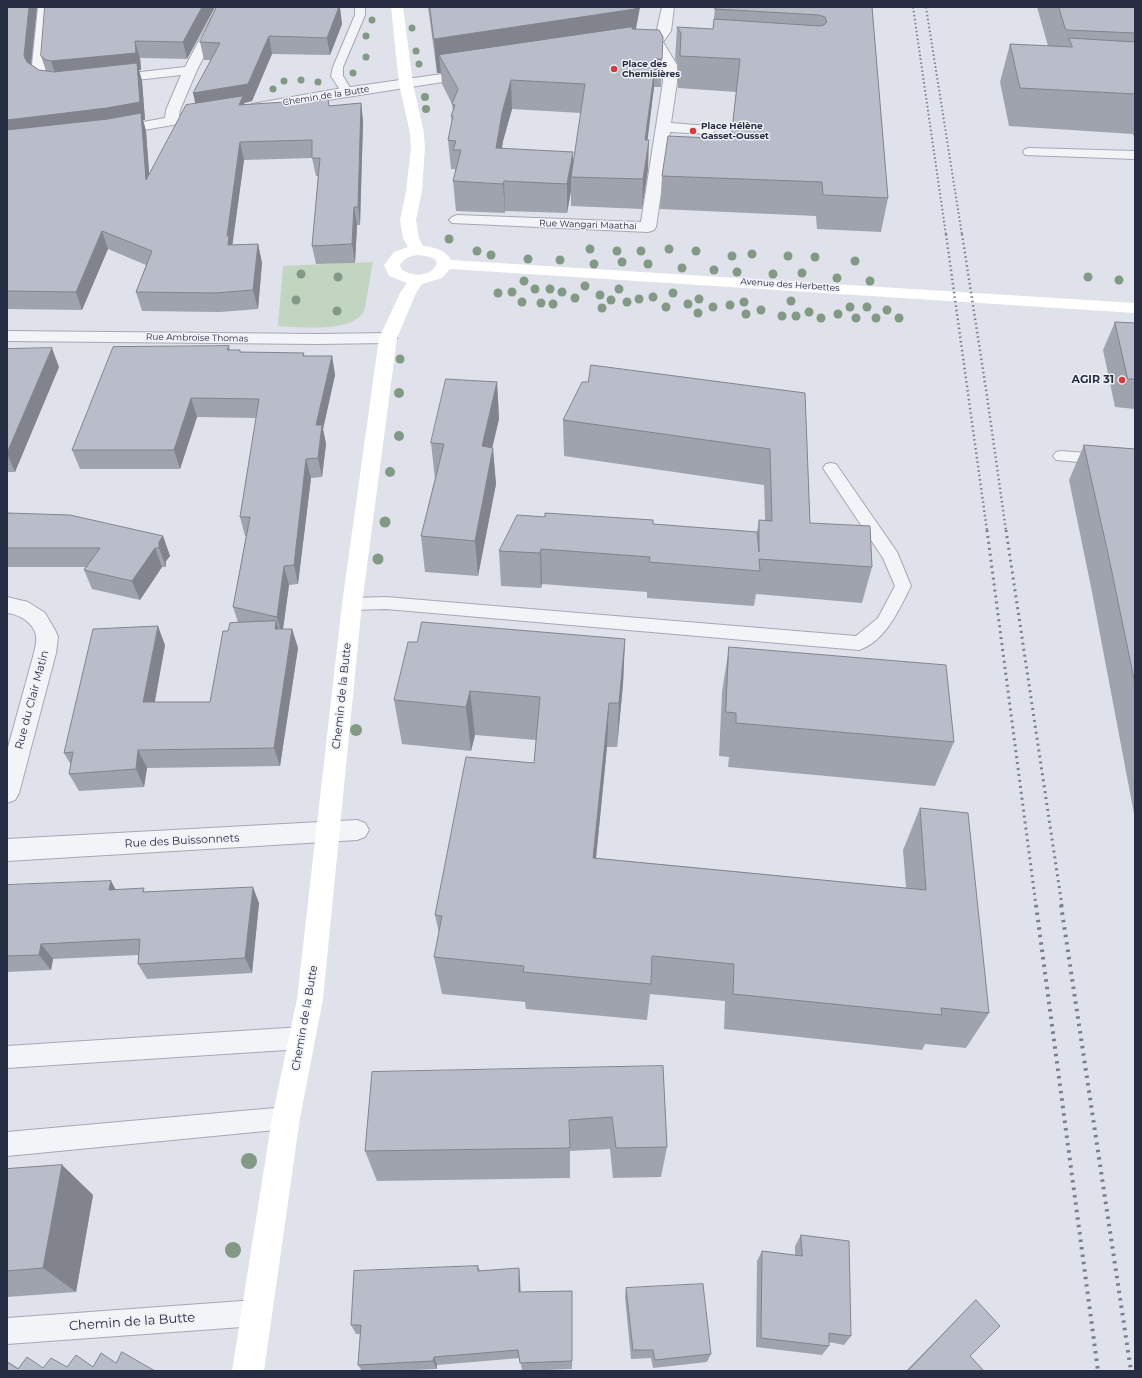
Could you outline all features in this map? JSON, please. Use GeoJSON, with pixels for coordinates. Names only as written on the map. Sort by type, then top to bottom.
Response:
{"type":"FeatureCollection","features":[{"type":"Feature","properties":{"kind":"street"},"geometry":{"type":"LineString","coordinates":[[44,7],[38,74],[42,81],[52,85],[73,83]]}},
{"type":"Feature","properties":{"kind":"street"},"geometry":{"type":"LineString","coordinates":[[172,122],[173,110],[190,70],[223,7]]}},
{"type":"Feature","properties":{"kind":"street"},"geometry":{"type":"LineString","coordinates":[[397,7],[406,84],[417,133],[419,154],[408,220],[411,238],[418,250]]}},
{"type":"Feature","properties":{"kind":"street"},"geometry":{"type":"LineString","coordinates":[[656,42],[663,35],[668,7]]}},
{"type":"Feature","properties":{"kind":"street"},"geometry":{"type":"LineString","coordinates":[[624,50],[656,42],[674,44]]}},
{"type":"Feature","properties":{"kind":"street","name":"Rue Wangari Maathai"},"geometry":{"type":"LineString","coordinates":[[457,220],[648,227],[670,82],[670,65],[656,42]]}},
{"type":"Feature","properties":{"kind":"street"},"geometry":{"type":"LineString","coordinates":[[97,81],[190,70]]}},
{"type":"Feature","properties":{"kind":"street","name":"Chemin de la Butte"},"geometry":{"type":"LineString","coordinates":[[240,110],[346,91],[406,84],[484,72]]}},
{"type":"Feature","properties":{"kind":"street"},"geometry":{"type":"LineString","coordinates":[[105,132],[218,114]]}},
{"type":"Feature","properties":{"kind":"street"},"geometry":{"type":"LineString","coordinates":[[664,127],[708,130]]}},
{"type":"Feature","properties":{"kind":"street"},"geometry":{"type":"LineString","coordinates":[[418,250],[435,252],[444,259],[445,264],[443,270],[436,275],[426,279],[417,280],[406,279],[398,275],[392,268],[394,260],[403,253],[418,250]]}},
{"type":"Feature","properties":{"kind":"street","name":"Avenue des Herbettes"},"geometry":{"type":"LineString","coordinates":[[445,264],[1135,308]]}},
{"type":"Feature","properties":{"kind":"street","name":"Chemin de la Butte"},"geometry":{"type":"LineString","coordinates":[[248,1371],[286,1118],[310,999],[352,604],[388,338],[408,292],[417,280]]}},
{"type":"Feature","properties":{"kind":"street","name":"Rue Ambroise Thomas"},"geometry":{"type":"LineString","coordinates":[[7,336],[318,340],[388,338]]}},
{"type":"Feature","properties":{"kind":"street","name":"Rue du Clair Matin"},"geometry":{"type":"LineString","coordinates":[[7,605],[14,605],[31,612],[42,624],[47,638],[45,653],[7,793]]}},
{"type":"Feature","properties":{"kind":"street","name":"Rue des Buissonnets"},"geometry":{"type":"LineString","coordinates":[[7,850],[358,830]]}},
{"type":"Feature","properties":{"kind":"lane"},"geometry":{"type":"LineString","coordinates":[[346,91],[337,76],[338,67],[360,15],[360,7]]}},
{"type":"Feature","properties":{"kind":"lane"},"geometry":{"type":"LineString","coordinates":[[1029,152],[1135,156]]}},
{"type":"Feature","properties":{"kind":"lane"},"geometry":{"type":"LineString","coordinates":[[1061,456],[1135,462]]}},
{"type":"Feature","properties":{"kind":"lane"},"geometry":{"type":"LineString","coordinates":[[352,604],[386,603],[859,643],[884,622],[903,586],[892,556],[831,468]]}},
{"type":"Feature","properties":{"kind":"lane"},"geometry":{"type":"LineString","coordinates":[[7,1057],[302,1038]]}},
{"type":"Feature","properties":{"kind":"lane"},"geometry":{"type":"LineString","coordinates":[[7,1144],[286,1118]]}},
{"type":"Feature","properties":{"kind":"lane","name":"Chemin de la Butte"},"geometry":{"type":"LineString","coordinates":[[7,1331],[256,1313]]}},
{"type":"Feature","properties":{"kind":"green space"},"geometry":{"type":"Polygon","coordinates":[[[373,262],[364,310],[363,313],[356,319],[346,324],[335,326],[311,328],[278,326],[283,266],[373,262]]]}},
{"type":"Feature","properties":{"kind":"building"},"geometry":{"type":"Polygon","coordinates":[[[7,7],[29,7],[24,56],[27,62],[39,70],[54,72],[137,63],[140,102],[107,108],[7,120],[7,7]]]}},
{"type":"Feature","properties":{"kind":"building"},"geometry":{"type":"Polygon","coordinates":[[[45,7],[202,7],[183,42],[135,41],[136,53],[51,61],[46,60],[41,56],[45,7]]]}},
{"type":"Feature","properties":{"kind":"building"},"geometry":{"type":"Polygon","coordinates":[[[217,7],[339,7],[327,38],[269,36],[248,84],[193,93],[220,43],[200,42],[217,7]]]}},
{"type":"Feature","properties":{"kind":"building"},"geometry":{"type":"Polygon","coordinates":[[[430,7],[635,7],[635,9],[434,39],[430,7]]]}},
{"type":"Feature","properties":{"kind":"building"},"geometry":{"type":"Polygon","coordinates":[[[715,7],[872,7],[888,198],[823,195],[822,182],[662,176],[668,136],[731,139],[740,59],[680,56],[681,33],[677,27],[713,29],[714,19],[819,26],[824,25],[827,22],[825,17],[819,15],[715,9],[715,7]]]}},
{"type":"Feature","properties":{"kind":"building"},"geometry":{"type":"Polygon","coordinates":[[[1059,7],[1135,7],[1135,33],[1066,30],[1059,7]]]}},
{"type":"Feature","properties":{"kind":"building"},"geometry":{"type":"Polygon","coordinates":[[[632,27],[632,29],[659,30],[663,37],[662,59],[656,59],[645,140],[649,140],[643,179],[571,177],[585,84],[511,80],[502,113],[496,148],[573,152],[567,184],[504,181],[503,184],[453,181],[461,150],[453,150],[456,141],[448,140],[453,116],[451,116],[455,105],[452,104],[458,89],[439,55],[632,27]]]}},
{"type":"Feature","properties":{"kind":"building"},"geometry":{"type":"Polygon","coordinates":[[[1069,38],[1135,42],[1135,94],[1020,88],[1010,44],[1072,47],[1069,38]]]}},
{"type":"Feature","properties":{"kind":"building"},"geometry":{"type":"Polygon","coordinates":[[[243,96],[239,105],[328,99],[329,106],[361,103],[358,207],[354,207],[352,244],[312,246],[320,158],[312,158],[312,140],[240,142],[227,236],[229,236],[228,245],[258,244],[253,290],[215,293],[136,292],[152,251],[102,231],[76,292],[7,291],[7,130],[108,119],[141,113],[146,180],[186,105],[243,96]]]}},
{"type":"Feature","properties":{"kind":"building"},"geometry":{"type":"Polygon","coordinates":[[[1115,322],[1135,323],[1135,379],[1128,379],[1115,322]]]}},
{"type":"Feature","properties":{"kind":"building"},"geometry":{"type":"Polygon","coordinates":[[[229,346],[227,350],[240,350],[240,352],[304,353],[303,356],[332,356],[316,425],[322,425],[318,458],[306,459],[294,565],[284,566],[277,617],[233,607],[250,517],[240,517],[259,399],[191,398],[174,450],[72,450],[113,347],[229,346]]]}},
{"type":"Feature","properties":{"kind":"building"},"geometry":{"type":"Polygon","coordinates":[[[52,348],[7,453],[7,349],[52,348]]]}},
{"type":"Feature","properties":{"kind":"building"},"geometry":{"type":"Polygon","coordinates":[[[591,365],[805,393],[810,523],[870,526],[872,567],[759,559],[760,571],[649,562],[650,557],[541,549],[540,553],[499,551],[517,515],[545,517],[545,513],[653,520],[653,524],[757,532],[759,552],[759,520],[772,521],[770,449],[563,420],[582,382],[588,382],[591,365]]]}},
{"type":"Feature","properties":{"kind":"building"},"geometry":{"type":"Polygon","coordinates":[[[446,379],[497,382],[482,446],[493,448],[475,541],[421,536],[444,444],[431,443],[446,379]]]}},
{"type":"Feature","properties":{"kind":"building"},"geometry":{"type":"Polygon","coordinates":[[[1084,445],[1135,449],[1135,684],[1109,558],[1084,445]]]}},
{"type":"Feature","properties":{"kind":"building"},"geometry":{"type":"Polygon","coordinates":[[[7,513],[70,515],[163,536],[159,542],[159,548],[155,548],[132,581],[84,570],[100,548],[7,548],[7,513]]]}},
{"type":"Feature","properties":{"kind":"building"},"geometry":{"type":"Polygon","coordinates":[[[276,621],[275,629],[292,629],[274,748],[138,750],[136,769],[69,774],[73,752],[64,753],[93,629],[158,626],[143,702],[210,702],[223,631],[228,631],[230,623],[276,621]]]}},
{"type":"Feature","properties":{"kind":"building"},"geometry":{"type":"Polygon","coordinates":[[[422,622],[625,639],[619,703],[609,703],[593,858],[926,890],[920,808],[968,813],[989,1013],[941,1008],[942,1015],[733,994],[734,964],[652,956],[651,984],[523,972],[524,966],[434,957],[442,916],[435,915],[466,757],[534,763],[540,697],[470,691],[466,707],[394,700],[408,642],[417,642],[422,622]]]}},
{"type":"Feature","properties":{"kind":"building"},"geometry":{"type":"Polygon","coordinates":[[[729,647],[946,665],[954,742],[736,723],[736,713],[726,712],[729,647]]]}},
{"type":"Feature","properties":{"kind":"building"},"geometry":{"type":"Polygon","coordinates":[[[111,881],[109,890],[144,888],[143,892],[253,887],[245,958],[138,964],[140,939],[41,944],[39,955],[7,956],[7,885],[111,881]]]}},
{"type":"Feature","properties":{"kind":"building"},"geometry":{"type":"Polygon","coordinates":[[[663,1066],[667,1147],[616,1148],[612,1117],[569,1120],[570,1148],[365,1151],[372,1072],[663,1066]]]}},
{"type":"Feature","properties":{"kind":"building"},"geometry":{"type":"Polygon","coordinates":[[[62,1165],[43,1268],[7,1271],[7,1169],[62,1165]]]}},
{"type":"Feature","properties":{"kind":"building"},"geometry":{"type":"Polygon","coordinates":[[[801,1235],[849,1241],[851,1336],[829,1333],[829,1346],[761,1338],[762,1251],[802,1256],[801,1235]]]}},
{"type":"Feature","properties":{"kind":"building"},"geometry":{"type":"Polygon","coordinates":[[[478,1266],[478,1271],[519,1268],[519,1292],[572,1291],[572,1361],[520,1363],[518,1350],[434,1357],[433,1361],[358,1365],[361,1325],[351,1325],[354,1271],[478,1266]]]}},
{"type":"Feature","properties":{"kind":"building"},"geometry":{"type":"Polygon","coordinates":[[[703,1284],[711,1354],[655,1360],[653,1350],[633,1350],[626,1288],[703,1284]]]}},
{"type":"Feature","properties":{"kind":"building"},"geometry":{"type":"Polygon","coordinates":[[[976,1300],[1000,1326],[970,1356],[984,1371],[908,1371],[976,1300]]]}},
{"type":"Feature","properties":{"kind":"building"},"geometry":{"type":"Polygon","coordinates":[[[122,1352],[155,1371],[7,1371],[7,1362],[18,1369],[27,1357],[43,1368],[51,1358],[67,1367],[76,1355],[93,1367],[101,1353],[116,1363],[122,1352]]]}},
{"type":"Feature","properties":{"kind":"railway"},"geometry":{"type":"LineString","coordinates":[[913,7],[946,235]]}},
{"type":"Feature","properties":{"kind":"railway"},"geometry":{"type":"LineString","coordinates":[[926,7],[962,235]]}},
{"type":"Feature","properties":{"kind":"railway"},"geometry":{"type":"LineString","coordinates":[[946,234],[987,531]]}},
{"type":"Feature","properties":{"kind":"railway"},"geometry":{"type":"LineString","coordinates":[[962,234],[1006,531]]}},
{"type":"Feature","properties":{"kind":"railway"},"geometry":{"type":"LineString","coordinates":[[987,530],[1036,906]]}},
{"type":"Feature","properties":{"kind":"railway"},"geometry":{"type":"LineString","coordinates":[[1006,530],[1062,906]]}},
{"type":"Feature","properties":{"kind":"railway"},"geometry":{"type":"LineString","coordinates":[[1036,905],[1098,1371]]}},
{"type":"Feature","properties":{"kind":"railway"},"geometry":{"type":"LineString","coordinates":[[1061,905],[1131,1371]]}},
{"type":"Feature","properties":{"kind":"place","name":"Place des Chemisières"},"geometry":{"type":"Point","coordinates":[614,69]}},
{"type":"Feature","properties":{"kind":"place","name":"Place Hélène Gasset-Ousset"},"geometry":{"type":"Point","coordinates":[693,131]}},
{"type":"Feature","properties":{"kind":"place","name":"AGIR 31"},"geometry":{"type":"Point","coordinates":[1122,380]}}]}
